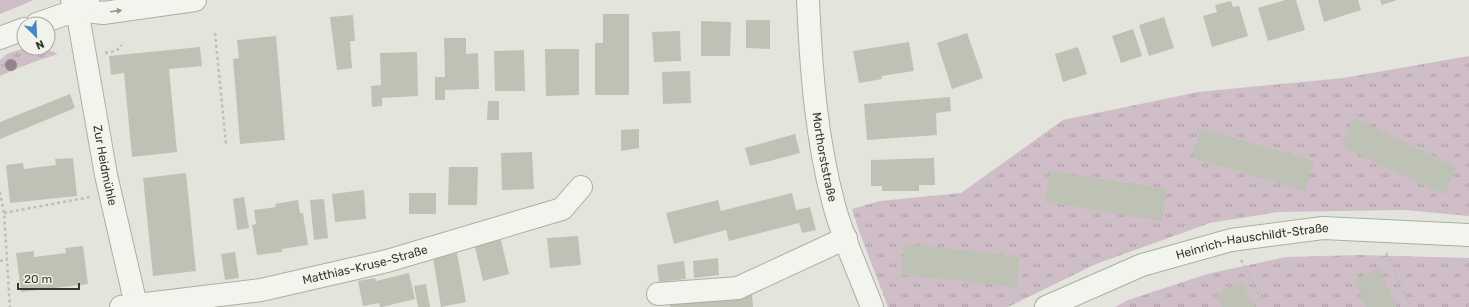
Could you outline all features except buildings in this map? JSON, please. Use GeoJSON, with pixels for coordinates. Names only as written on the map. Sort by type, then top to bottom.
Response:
{"type":"FeatureCollection","features":[{"type":"Feature","properties":{"kind":"street"},"geometry":{"type":"LineString","coordinates":[[53,16],[79,3],[103,13],[195,0]]}},
{"type":"Feature","properties":{"kind":"street","name":"Morthorststraße"},"geometry":{"type":"LineString","coordinates":[[808,0],[813,77],[823,157],[834,206],[872,307]]}},
{"type":"Feature","properties":{"kind":"street","name":"Zur Heidmühle"},"geometry":{"type":"LineString","coordinates":[[79,3],[110,193],[132,306]]}},
{"type":"Feature","properties":{"kind":"street"},"geometry":{"type":"LineString","coordinates":[[0,38],[16,31]]}},
{"type":"Feature","properties":{"kind":"street","name":"Matthias-Kruse-Straße"},"geometry":{"type":"LineString","coordinates":[[132,306],[261,290],[387,261],[562,209],[581,187]]}},
{"type":"Feature","properties":{"kind":"street","name":"Heinrich-Hauschildt-Straße"},"geometry":{"type":"LineString","coordinates":[[1046,307],[1142,264],[1231,240],[1323,228],[1469,235]]}},
{"type":"Feature","properties":{"kind":"street"},"geometry":{"type":"LineString","coordinates":[[658,294],[738,288],[846,238]]}},
{"type":"Feature","properties":{"kind":"path"},"geometry":{"type":"LineString","coordinates":[[214,32],[226,144]]}},
{"type":"Feature","properties":{"kind":"path"},"geometry":{"type":"LineString","coordinates":[[0,192],[4,213],[10,307]]}},
{"type":"Feature","properties":{"kind":"path"},"geometry":{"type":"LineString","coordinates":[[4,213],[110,193]]}},
{"type":"Feature","properties":{"kind":"path"},"geometry":{"type":"LineString","coordinates":[[1375,231],[1411,307]]}},
{"type":"Feature","properties":{"kind":"path"},"geometry":{"type":"LineString","coordinates":[[1231,240],[1266,307]]}},
{"type":"Feature","properties":{"kind":"path"},"geometry":{"type":"LineString","coordinates":[[0,260],[7,260]]}},
{"type":"Feature","properties":{"kind":"green space"},"geometry":{"type":"Polygon","coordinates":[[[0,0],[34,0],[0,14],[0,0]]]}},
{"type":"Feature","properties":{"kind":"green space"},"geometry":{"type":"Polygon","coordinates":[[[16,51],[16,56],[52,56],[0,76],[0,60],[7,54],[16,51]]]}},
{"type":"Feature","properties":{"kind":"green space"},"geometry":{"type":"Polygon","coordinates":[[[1469,56],[1469,216],[1404,210],[1278,212],[1210,223],[1096,264],[1008,307],[888,307],[852,209],[880,201],[961,193],[1063,120],[1198,92],[1343,78],[1469,56]]]}},
{"type":"Feature","properties":{"kind":"green space"},"geometry":{"type":"Polygon","coordinates":[[[1360,255],[1469,258],[1469,307],[1115,307],[1128,300],[1207,274],[1286,257],[1360,255]]]}}]}
